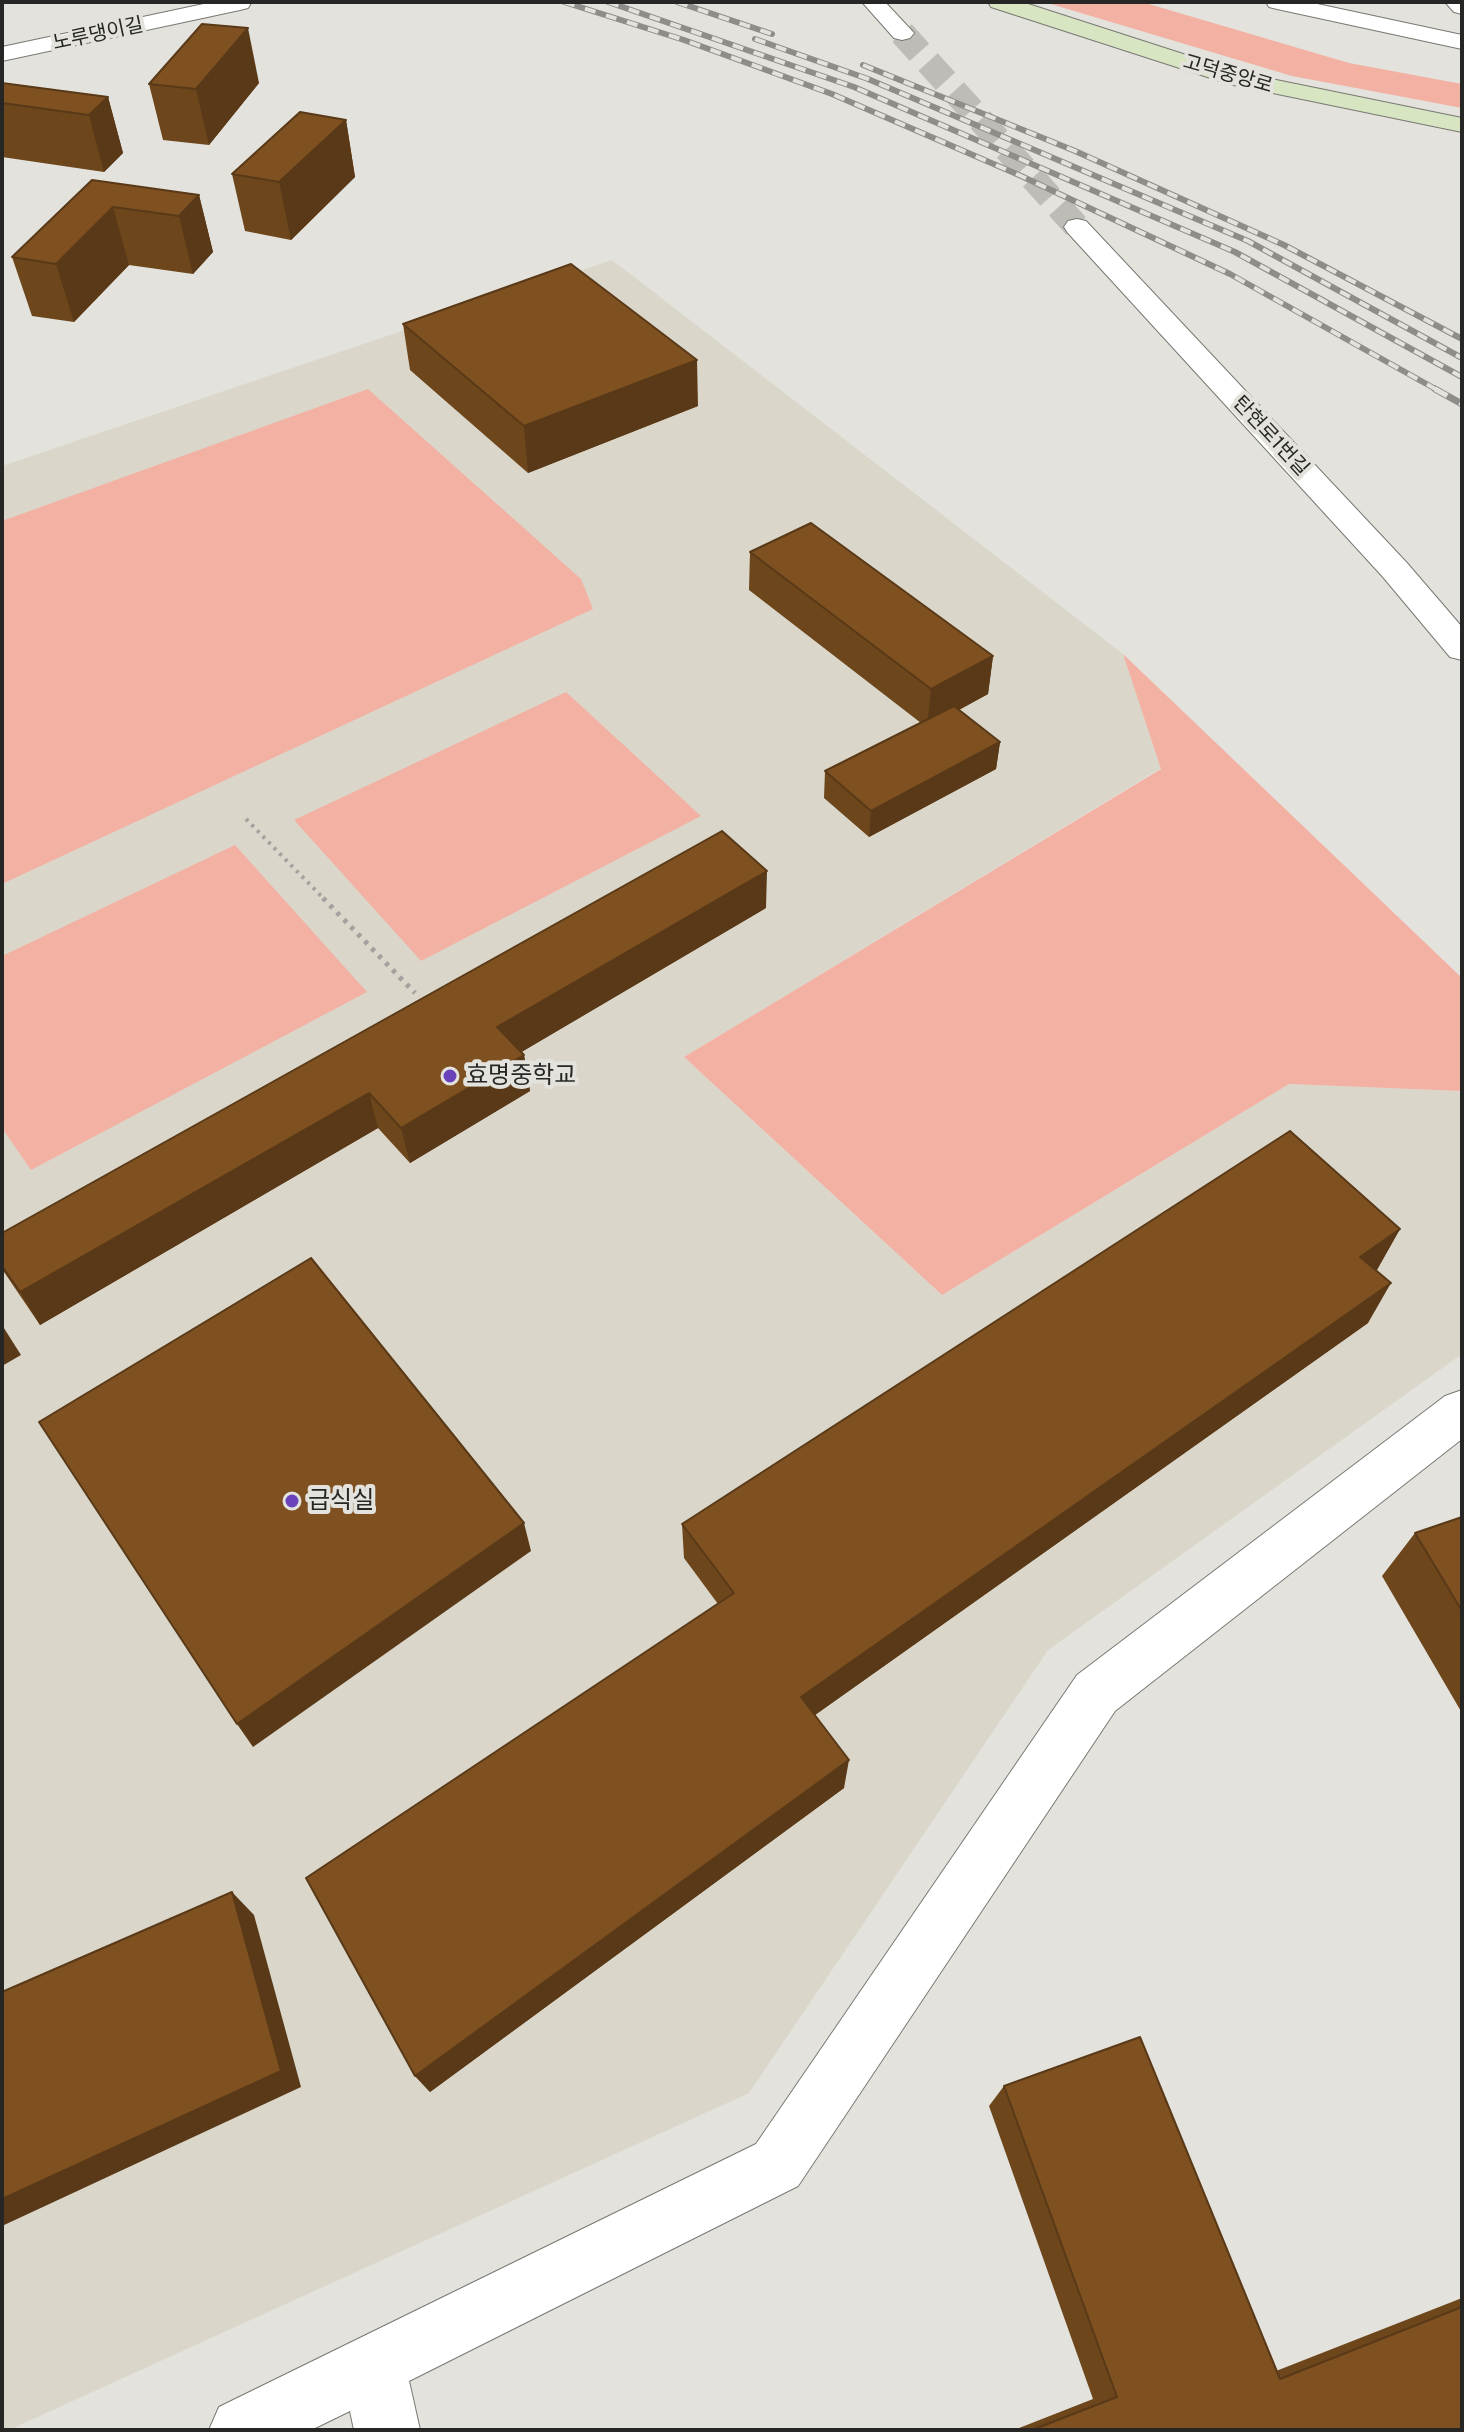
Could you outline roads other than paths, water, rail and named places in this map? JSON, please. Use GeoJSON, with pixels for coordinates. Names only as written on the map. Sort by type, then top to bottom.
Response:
{"type":"FeatureCollection","features":[{"type":"Feature","properties":{"kind":"street"},"geometry":{"type":"LineString","coordinates":[[873,2],[902,33]]}},
{"type":"Feature","properties":{"kind":"street","name":"고덕중앙로"},"geometry":{"type":"LineString","coordinates":[[999,2],[1237,79],[1462,125]]}},
{"type":"Feature","properties":{"kind":"street"},"geometry":{"type":"LineString","coordinates":[[1277,2],[1462,42]]}},
{"type":"Feature","properties":{"kind":"street"},"geometry":{"type":"LineString","coordinates":[[1456,2],[1462,7]]}},
{"type":"Feature","properties":{"kind":"street","name":"노루댕이길"},"geometry":{"type":"LineString","coordinates":[[2,54],[240,3]]}},
{"type":"Feature","properties":{"kind":"street","name":"탄현로1번길"},"geometry":{"type":"LineString","coordinates":[[1077,227],[1395,570],[1462,649]]}},
{"type":"Feature","properties":{"kind":"street"},"geometry":{"type":"LineString","coordinates":[[242,2430],[777,2165],[1096,1693],[1462,1411]]}},
{"type":"Feature","properties":{"kind":"street"},"geometry":{"type":"LineString","coordinates":[[373,2366],[387,2430]]}},
{"type":"Feature","properties":{"kind":"tunnel"},"geometry":{"type":"LineString","coordinates":[[902,33],[1077,227]]}},
{"type":"Feature","properties":{"kind":"railway"},"geometry":{"type":"LineString","coordinates":[[564,2],[684,40],[832,94],[1019,175],[1230,274],[1439,391]]}},
{"type":"Feature","properties":{"kind":"railway"},"geometry":{"type":"LineString","coordinates":[[608,2],[854,87],[1235,252],[1462,377]]}},
{"type":"Feature","properties":{"kind":"railway"},"geometry":{"type":"LineString","coordinates":[[677,2],[772,34]]}},
{"type":"Feature","properties":{"kind":"railway"},"geometry":{"type":"LineString","coordinates":[[755,39],[868,79],[1248,241],[1462,358]]}},
{"type":"Feature","properties":{"kind":"railway"},"geometry":{"type":"LineString","coordinates":[[863,65],[1075,151],[1284,245],[1462,339]]}},
{"type":"Feature","properties":{"kind":"railway"},"geometry":{"type":"LineString","coordinates":[[1435,389],[1462,404]]}},
{"type":"Feature","properties":{"kind":"place","name":"효명중학교"},"geometry":{"type":"Point","coordinates":[450,1076]}},
{"type":"Feature","properties":{"kind":"place","name":"급식실"},"geometry":{"type":"Point","coordinates":[292,1501]}}]}
